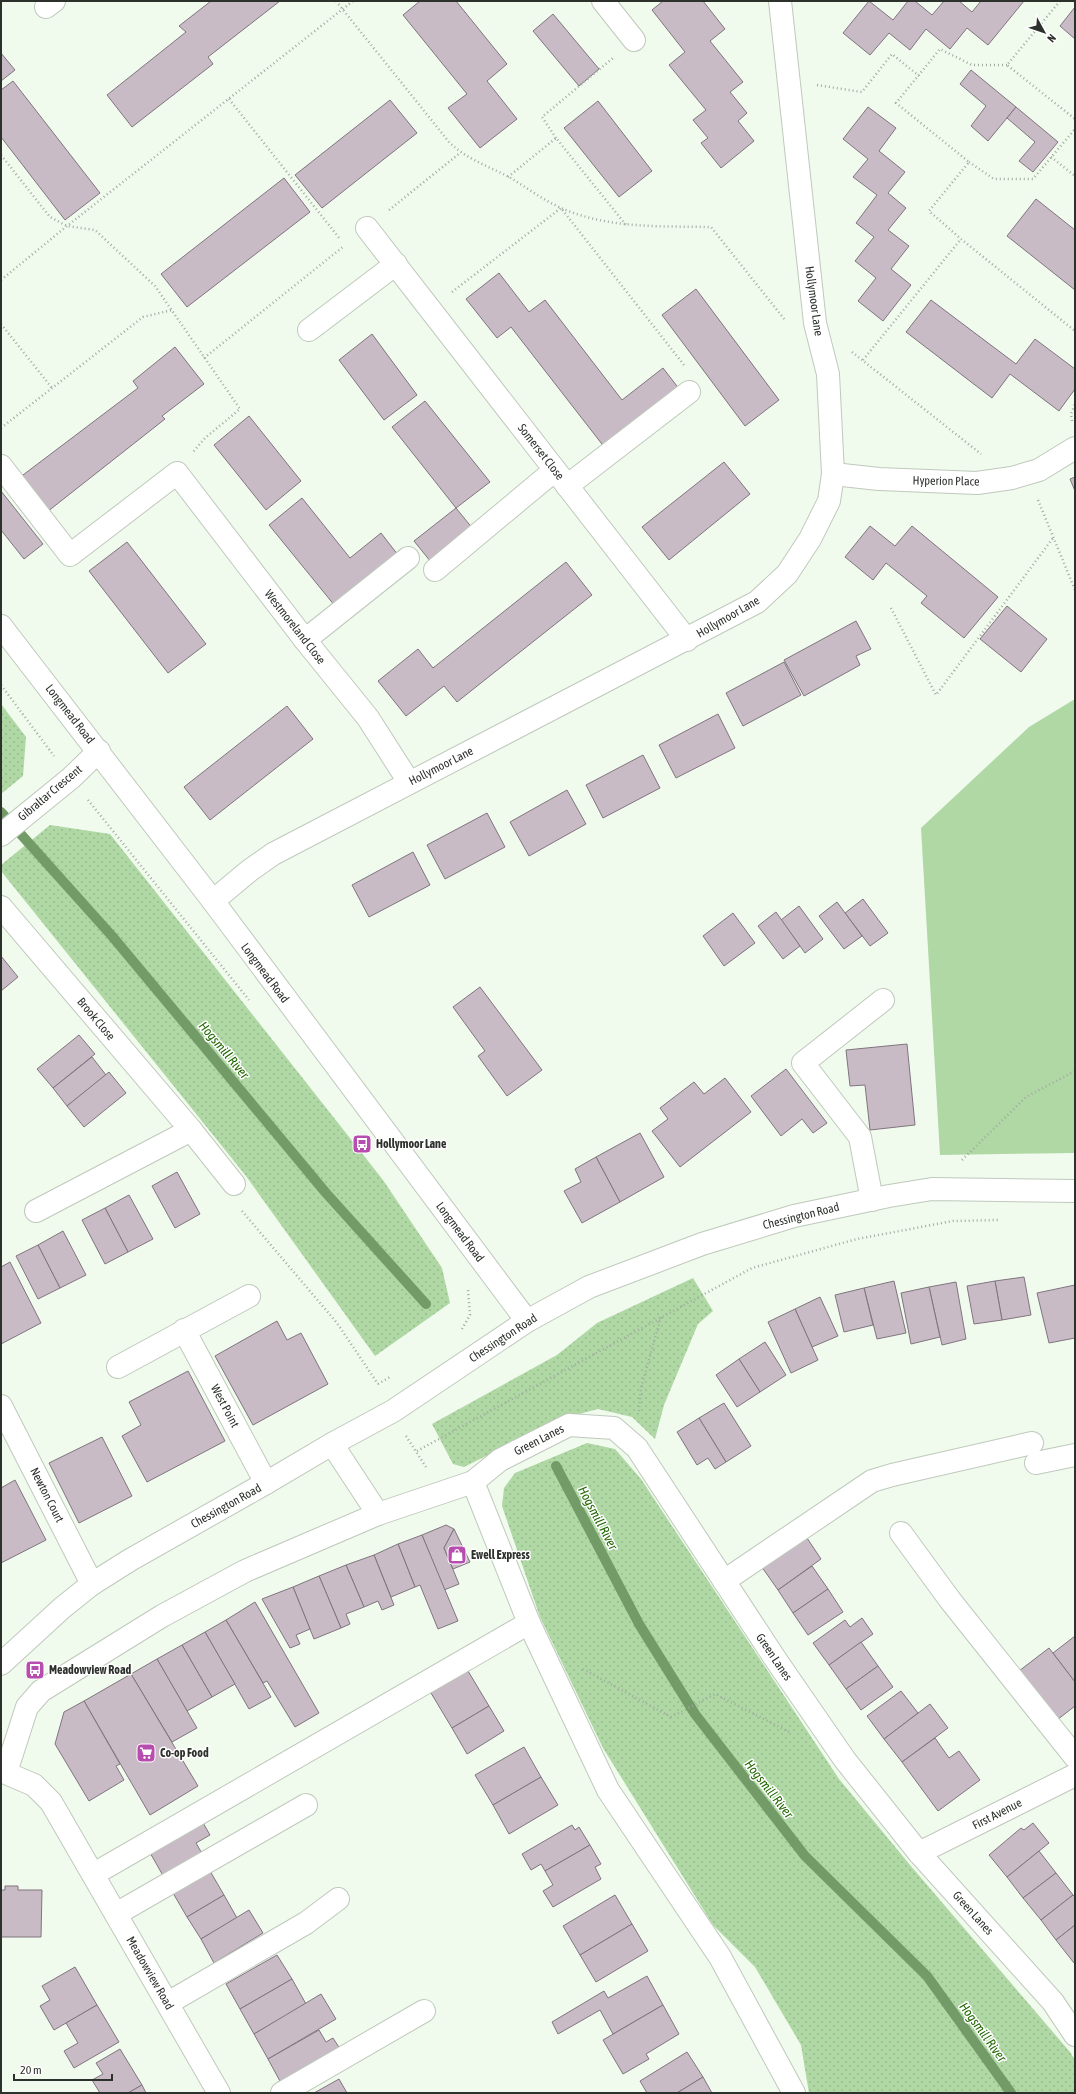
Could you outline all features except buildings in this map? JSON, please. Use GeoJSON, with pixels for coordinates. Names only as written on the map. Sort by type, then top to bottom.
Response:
{"type":"FeatureCollection","features":[{"type":"Feature","properties":{"kind":"street"},"geometry":{"type":"LineString","coordinates":[[603,1],[634,40]]}},
{"type":"Feature","properties":{"kind":"street","name":"Hollymoor Lane"},"geometry":{"type":"LineString","coordinates":[[213,901],[249,871],[273,854],[409,782],[687,640],[757,602],[787,574],[810,539],[829,501],[834,474],[828,374],[815,323],[780,1]]}},
{"type":"Feature","properties":{"kind":"street","name":"Somerset Close"},"geometry":{"type":"LineString","coordinates":[[367,228],[687,640]]}},
{"type":"Feature","properties":{"kind":"street"},"geometry":{"type":"LineString","coordinates":[[309,330],[396,264]]}},
{"type":"Feature","properties":{"kind":"street"},"geometry":{"type":"LineString","coordinates":[[435,570],[561,478],[689,392]]}},
{"type":"Feature","properties":{"kind":"street","name":"Hyperion Place"},"geometry":{"type":"LineString","coordinates":[[834,474],[879,479],[977,483],[1012,478],[1039,470],[1075,448]]}},
{"type":"Feature","properties":{"kind":"street"},"geometry":{"type":"LineString","coordinates":[[1,466],[70,555],[177,473]]}},
{"type":"Feature","properties":{"kind":"street","name":"Westmoreland Close"},"geometry":{"type":"LineString","coordinates":[[177,473],[305,640],[368,718],[409,782]]}},
{"type":"Feature","properties":{"kind":"street"},"geometry":{"type":"LineString","coordinates":[[305,640],[408,558]]}},
{"type":"Feature","properties":{"kind":"street","name":"Longmead Road"},"geometry":{"type":"LineString","coordinates":[[1,626],[99,751],[213,901],[528,1322]]}},
{"type":"Feature","properties":{"kind":"street","name":"Gibraltar Crescent"},"geometry":{"type":"LineString","coordinates":[[1,835],[71,778],[99,751]]}},
{"type":"Feature","properties":{"kind":"street","name":"Brook Close"},"geometry":{"type":"LineString","coordinates":[[1,907],[191,1130],[234,1184]]}},
{"type":"Feature","properties":{"kind":"street"},"geometry":{"type":"LineString","coordinates":[[872,1200],[860,1137],[803,1063],[883,1000]]}},
{"type":"Feature","properties":{"kind":"street"},"geometry":{"type":"LineString","coordinates":[[36,1211],[191,1130]]}},
{"type":"Feature","properties":{"kind":"street","name":"Chessington Road"},"geometry":{"type":"LineString","coordinates":[[1,1664],[62,1608],[92,1584],[130,1560],[332,1444],[393,1411],[528,1322],[589,1287],[702,1244],[794,1216],[872,1200],[932,1189],[1075,1191]]}},
{"type":"Feature","properties":{"kind":"street"},"geometry":{"type":"LineString","coordinates":[[118,1367],[249,1296]]}},
{"type":"Feature","properties":{"kind":"street","name":"West Point"},"geometry":{"type":"LineString","coordinates":[[184,1330],[266,1483]]}},
{"type":"Feature","properties":{"kind":"street","name":"Newton Court"},"geometry":{"type":"LineString","coordinates":[[1,1406],[92,1584]]}},
{"type":"Feature","properties":{"kind":"street","name":"Green Lanes"},"geometry":{"type":"LineString","coordinates":[[473,1482],[500,1460],[569,1425],[614,1428],[637,1448],[776,1660],[845,1760],[919,1853],[1052,2002],[1075,2035]]}},
{"type":"Feature","properties":{"kind":"street"},"geometry":{"type":"LineString","coordinates":[[332,1444],[378,1514]]}},
{"type":"Feature","properties":{"kind":"street"},"geometry":{"type":"LineString","coordinates":[[724,1581],[872,1481],[892,1475],[1034,1453],[1075,1455]]}},
{"type":"Feature","properties":{"kind":"street"},"geometry":{"type":"LineString","coordinates":[[3,1771],[27,1707],[41,1691],[162,1616],[245,1571],[378,1514],[473,1482],[529,1623],[608,1790],[720,1957],[784,2090]]}},
{"type":"Feature","properties":{"kind":"street"},"geometry":{"type":"LineString","coordinates":[[901,1533],[955,1606],[1075,1757]]}},
{"type":"Feature","properties":{"kind":"street"},"geometry":{"type":"LineString","coordinates":[[94,1874],[529,1623]]}},
{"type":"Feature","properties":{"kind":"street","name":"Meadowview Road"},"geometry":{"type":"LineString","coordinates":[[3,1771],[34,1785],[51,1802],[94,1874],[219,2093]]}},
{"type":"Feature","properties":{"kind":"street","name":"First Avenue"},"geometry":{"type":"LineString","coordinates":[[919,1853],[1075,1775]]}},
{"type":"Feature","properties":{"kind":"street"},"geometry":{"type":"LineString","coordinates":[[116,1914],[306,1805]]}},
{"type":"Feature","properties":{"kind":"street"},"geometry":{"type":"LineString","coordinates":[[168,2003],[306,1923],[338,1899]]}},
{"type":"Feature","properties":{"kind":"street"},"geometry":{"type":"LineString","coordinates":[[282,2093],[424,2011]]}},
{"type":"Feature","properties":{"kind":"path"},"geometry":{"type":"LineString","coordinates":[[336,1],[449,142],[460,153],[508,177],[561,208],[592,219],[627,226],[711,227],[789,325]]}},
{"type":"Feature","properties":{"kind":"path"},"geometry":{"type":"LineString","coordinates":[[1,280],[67,226],[353,1]]}},
{"type":"Feature","properties":{"kind":"path"},"geometry":{"type":"LineString","coordinates":[[1007,65],[1060,1]]}},
{"type":"Feature","properties":{"kind":"path"},"geometry":{"type":"LineString","coordinates":[[627,226],[556,138],[542,117],[634,40]]}},
{"type":"Feature","properties":{"kind":"path"},"geometry":{"type":"LineString","coordinates":[[1075,119],[1007,65],[972,65],[940,49],[896,103],[968,162],[994,179],[1033,179],[1075,128]]}},
{"type":"Feature","properties":{"kind":"path"},"geometry":{"type":"LineString","coordinates":[[789,81],[862,92],[892,54],[919,76]]}},
{"type":"Feature","properties":{"kind":"path"},"geometry":{"type":"LineString","coordinates":[[204,358],[345,245],[229,99]]}},
{"type":"Feature","properties":{"kind":"path"},"geometry":{"type":"LineString","coordinates":[[508,177],[556,138]]}},
{"type":"Feature","properties":{"kind":"path"},"geometry":{"type":"LineString","coordinates":[[367,228],[460,153]]}},
{"type":"Feature","properties":{"kind":"path"},"geometry":{"type":"LineString","coordinates":[[1,155],[50,217],[67,226],[95,230],[155,286],[240,410],[205,438],[177,473]]}},
{"type":"Feature","properties":{"kind":"path"},"geometry":{"type":"LineString","coordinates":[[1051,157],[1075,176]]}},
{"type":"Feature","properties":{"kind":"path"},"geometry":{"type":"LineString","coordinates":[[968,162],[929,211],[961,239],[1075,331]]}},
{"type":"Feature","properties":{"kind":"path"},"geometry":{"type":"LineString","coordinates":[[431,309],[561,208]]}},
{"type":"Feature","properties":{"kind":"path"},"geometry":{"type":"LineString","coordinates":[[561,208],[693,377],[689,392]]}},
{"type":"Feature","properties":{"kind":"path"},"geometry":{"type":"LineString","coordinates":[[863,360],[961,239]]}},
{"type":"Feature","properties":{"kind":"path"},"geometry":{"type":"LineString","coordinates":[[1,428],[143,317],[172,310]]}},
{"type":"Feature","properties":{"kind":"path"},"geometry":{"type":"LineString","coordinates":[[1,324],[52,388]]}},
{"type":"Feature","properties":{"kind":"path"},"geometry":{"type":"LineString","coordinates":[[851,351],[1038,498],[1075,590]]}},
{"type":"Feature","properties":{"kind":"path"},"geometry":{"type":"LineString","coordinates":[[891,608],[936,695],[1054,537]]}},
{"type":"Feature","properties":{"kind":"path"},"geometry":{"type":"LineString","coordinates":[[1,685],[71,778],[250,1002]]}},
{"type":"Feature","properties":{"kind":"path"},"geometry":{"type":"LineString","coordinates":[[932,1189],[1026,1097],[1075,1072]]}},
{"type":"Feature","properties":{"kind":"path"},"geometry":{"type":"LineString","coordinates":[[417,1451],[752,1268],[798,1254],[857,1239],[953,1221],[999,1220]]}},
{"type":"Feature","properties":{"kind":"path"},"geometry":{"type":"LineString","coordinates":[[459,1334],[470,1315],[467,1288]]}},
{"type":"Feature","properties":{"kind":"path"},"geometry":{"type":"LineString","coordinates":[[637,1448],[641,1388],[661,1317]]}},
{"type":"Feature","properties":{"kind":"path"},"geometry":{"type":"LineString","coordinates":[[378,1384],[392,1375]]}},
{"type":"Feature","properties":{"kind":"path"},"geometry":{"type":"LineString","coordinates":[[406,1435],[441,1492]]}},
{"type":"Feature","properties":{"kind":"path"},"geometry":{"type":"LineString","coordinates":[[581,1668],[671,1717],[715,1694],[797,1736]]}},
{"type":"Feature","properties":{"kind":"green space"},"geometry":{"type":"Polygon","coordinates":[[[1075,699],[1075,1153],[940,1155],[921,828],[1029,727],[1075,699]]]}},
{"type":"Feature","properties":{"kind":"green space"},"geometry":{"type":"Polygon","coordinates":[[[1,704],[26,737],[23,776],[1,794],[1,704]]]}},
{"type":"Feature","properties":{"kind":"green space"},"geometry":{"type":"Polygon","coordinates":[[[50,825],[110,834],[383,1180],[442,1268],[450,1303],[375,1356],[246,1176],[1,871],[1,865],[50,825]]]}},
{"type":"Feature","properties":{"kind":"green space"},"geometry":{"type":"Polygon","coordinates":[[[693,1278],[713,1311],[698,1324],[664,1405],[655,1439],[632,1417],[598,1409],[560,1419],[464,1467],[453,1464],[432,1424],[557,1355],[597,1323],[693,1278]]]}},
{"type":"Feature","properties":{"kind":"green space"},"geometry":{"type":"Polygon","coordinates":[[[587,1443],[615,1449],[641,1479],[839,1779],[910,1865],[1070,2052],[1075,2060],[1075,2093],[809,2093],[801,2045],[755,1967],[713,1925],[603,1748],[540,1617],[502,1506],[504,1488],[515,1473],[587,1443]]]}},
{"type":"Feature","properties":{"kind":"waterway","name":"Hogsmill River"},"geometry":{"type":"LineString","coordinates":[[1,812],[112,936],[326,1193],[426,1304]]}},
{"type":"Feature","properties":{"kind":"waterway","name":"Hogsmill River"},"geometry":{"type":"LineString","coordinates":[[556,1466],[639,1624],[695,1714],[805,1856],[927,1976],[1011,2093]]}},
{"type":"Feature","properties":{"kind":"place","name":"Hollymoor Lane"},"geometry":{"type":"Point","coordinates":[362,1144]}},
{"type":"Feature","properties":{"kind":"place","name":"Ewell Express"},"geometry":{"type":"Point","coordinates":[457,1555]}},
{"type":"Feature","properties":{"kind":"place","name":"Meadowview Road"},"geometry":{"type":"Point","coordinates":[35,1670]}},
{"type":"Feature","properties":{"kind":"place","name":"Co-op Food"},"geometry":{"type":"Point","coordinates":[146,1753]}}]}
